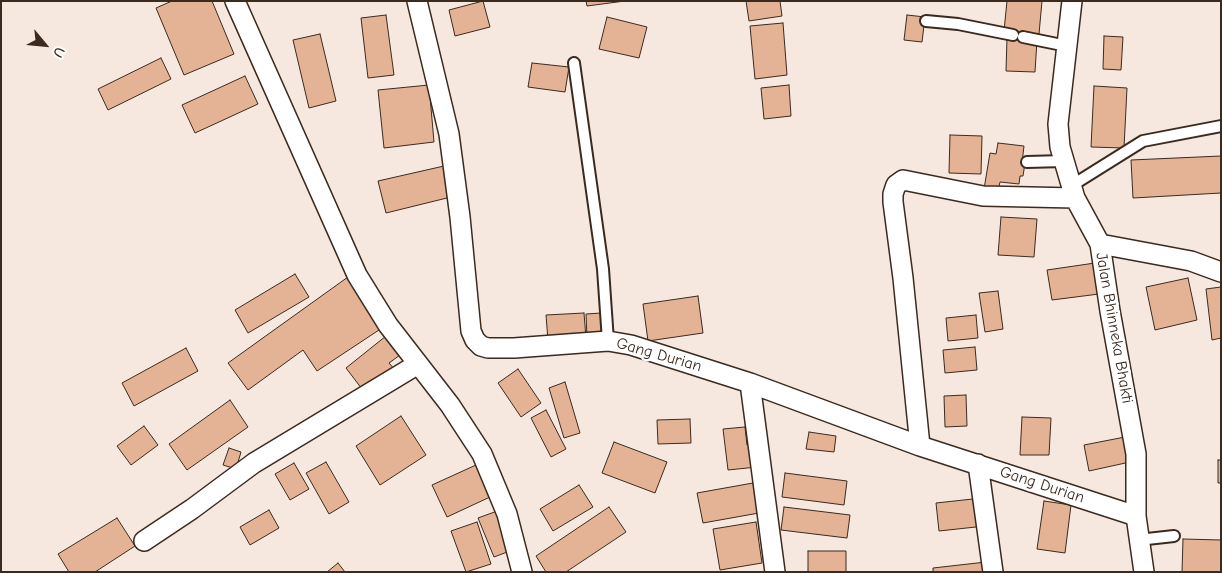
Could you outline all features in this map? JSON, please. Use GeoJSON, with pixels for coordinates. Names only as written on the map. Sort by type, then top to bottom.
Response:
{"type":"FeatureCollection","features":[{"type":"Feature","properties":{"kind":"street"},"geometry":{"type":"LineString","coordinates":[[235,1],[357,276],[388,325],[450,405],[482,454],[506,514],[522,572]]}},
{"type":"Feature","properties":{"kind":"street","name":"Gang Durian"},"geometry":{"type":"LineString","coordinates":[[416,1],[449,134],[460,217],[471,331],[475,340],[488,348],[608,341],[631,346],[750,382],[920,446],[1136,516]]}},
{"type":"Feature","properties":{"kind":"street","name":"Jalan Bhinneka Bhakti"},"geometry":{"type":"LineString","coordinates":[[1072,1],[1058,124],[1060,147],[1073,192],[1100,244],[1110,312],[1136,454],[1136,516],[1144,572]]}},
{"type":"Feature","properties":{"kind":"street"},"geometry":{"type":"LineString","coordinates":[[920,446],[903,278],[893,202],[896,185],[903,180],[983,196],[1073,192]]}},
{"type":"Feature","properties":{"kind":"street"},"geometry":{"type":"LineString","coordinates":[[1100,244],[1191,261],[1221,272]]}},
{"type":"Feature","properties":{"kind":"street"},"geometry":{"type":"LineString","coordinates":[[144,541],[192,509],[254,463],[418,364]]}},
{"type":"Feature","properties":{"kind":"street"},"geometry":{"type":"LineString","coordinates":[[750,382],[775,572]]}},
{"type":"Feature","properties":{"kind":"street"},"geometry":{"type":"LineString","coordinates":[[978,464],[992,572]]}},
{"type":"Feature","properties":{"kind":"lane"},"geometry":{"type":"LineString","coordinates":[[926,20],[958,24],[1067,46]]}},
{"type":"Feature","properties":{"kind":"lane"},"geometry":{"type":"LineString","coordinates":[[574,63],[603,269],[608,341]]}},
{"type":"Feature","properties":{"kind":"lane"},"geometry":{"type":"LineString","coordinates":[[1073,192],[1143,141],[1221,126]]}},
{"type":"Feature","properties":{"kind":"lane"},"geometry":{"type":"LineString","coordinates":[[1027,162],[1064,162]]}},
{"type":"Feature","properties":{"kind":"lane"},"geometry":{"type":"LineString","coordinates":[[1138,540],[1174,536]]}},
{"type":"Feature","properties":{"kind":"building"},"geometry":{"type":"Polygon","coordinates":[[[172,1],[212,1],[234,54],[184,75],[156,8],[172,1]]]}},
{"type":"Feature","properties":{"kind":"building"},"geometry":{"type":"Polygon","coordinates":[[[483,1],[490,27],[455,36],[449,10],[483,1]]]}},
{"type":"Feature","properties":{"kind":"building"},"geometry":{"type":"Polygon","coordinates":[[[586,1],[625,1],[587,6],[586,1]]]}},
{"type":"Feature","properties":{"kind":"building"},"geometry":{"type":"Polygon","coordinates":[[[746,1],[780,1],[782,16],[749,21],[746,1]]]}},
{"type":"Feature","properties":{"kind":"building"},"geometry":{"type":"Polygon","coordinates":[[[1007,1],[1042,1],[1039,34],[1004,31],[1007,1]]]}},
{"type":"Feature","properties":{"kind":"building"},"geometry":{"type":"Polygon","coordinates":[[[386,15],[394,75],[368,78],[361,18],[386,15]]]}},
{"type":"Feature","properties":{"kind":"building"},"geometry":{"type":"Polygon","coordinates":[[[907,15],[925,17],[922,42],[904,40],[907,15]]]}},
{"type":"Feature","properties":{"kind":"building"},"geometry":{"type":"Polygon","coordinates":[[[607,17],[647,27],[639,58],[599,49],[607,17]]]}},
{"type":"Feature","properties":{"kind":"building"},"geometry":{"type":"Polygon","coordinates":[[[783,23],[787,75],[755,79],[750,26],[783,23]]]}},
{"type":"Feature","properties":{"kind":"building"},"geometry":{"type":"Polygon","coordinates":[[[320,34],[336,101],[309,108],[293,40],[320,34]]]}},
{"type":"Feature","properties":{"kind":"building"},"geometry":{"type":"Polygon","coordinates":[[[1104,36],[1123,37],[1121,70],[1103,69],[1104,36]]]}},
{"type":"Feature","properties":{"kind":"building"},"geometry":{"type":"Polygon","coordinates":[[[1007,38],[1037,40],[1035,72],[1006,71],[1007,38]]]}},
{"type":"Feature","properties":{"kind":"building"},"geometry":{"type":"Polygon","coordinates":[[[161,58],[171,79],[108,110],[98,89],[161,58]]]}},
{"type":"Feature","properties":{"kind":"building"},"geometry":{"type":"Polygon","coordinates":[[[532,63],[569,67],[565,92],[528,87],[532,63]]]}},
{"type":"Feature","properties":{"kind":"building"},"geometry":{"type":"Polygon","coordinates":[[[245,76],[258,104],[195,133],[182,105],[245,76]]]}},
{"type":"Feature","properties":{"kind":"building"},"geometry":{"type":"Polygon","coordinates":[[[429,85],[434,142],[384,148],[378,90],[429,85]]]}},
{"type":"Feature","properties":{"kind":"building"},"geometry":{"type":"Polygon","coordinates":[[[789,85],[791,116],[764,119],[761,88],[789,85]]]}},
{"type":"Feature","properties":{"kind":"building"},"geometry":{"type":"Polygon","coordinates":[[[1094,86],[1127,88],[1124,148],[1091,147],[1094,86]]]}},
{"type":"Feature","properties":{"kind":"building"},"geometry":{"type":"Polygon","coordinates":[[[950,135],[982,136],[981,174],[949,173],[950,135]]]}},
{"type":"Feature","properties":{"kind":"building"},"geometry":{"type":"Polygon","coordinates":[[[998,143],[1024,146],[1022,163],[1025,163],[1023,176],[1020,176],[1019,184],[1000,182],[998,191],[984,189],[990,153],[996,154],[998,143]]]}},
{"type":"Feature","properties":{"kind":"building"},"geometry":{"type":"Polygon","coordinates":[[[1221,156],[1221,193],[1133,198],[1131,160],[1221,156]]]}},
{"type":"Feature","properties":{"kind":"building"},"geometry":{"type":"Polygon","coordinates":[[[444,166],[451,197],[386,213],[378,181],[444,166]]]}},
{"type":"Feature","properties":{"kind":"building"},"geometry":{"type":"Polygon","coordinates":[[[1001,217],[1037,219],[1034,257],[998,255],[1001,217]]]}},
{"type":"Feature","properties":{"kind":"building"},"geometry":{"type":"Polygon","coordinates":[[[1095,263],[1099,294],[1052,300],[1047,270],[1095,263]]]}},
{"type":"Feature","properties":{"kind":"building"},"geometry":{"type":"Polygon","coordinates":[[[295,274],[309,297],[248,333],[235,310],[295,274]]]}},
{"type":"Feature","properties":{"kind":"building"},"geometry":{"type":"Polygon","coordinates":[[[348,277],[382,328],[317,371],[303,350],[248,390],[228,363],[348,277]]]}},
{"type":"Feature","properties":{"kind":"building"},"geometry":{"type":"Polygon","coordinates":[[[1188,278],[1197,320],[1155,330],[1146,287],[1188,278]]]}},
{"type":"Feature","properties":{"kind":"building"},"geometry":{"type":"Polygon","coordinates":[[[1221,287],[1221,338],[1212,340],[1206,289],[1221,287]]]}},
{"type":"Feature","properties":{"kind":"building"},"geometry":{"type":"Polygon","coordinates":[[[998,291],[1003,329],[985,332],[979,293],[998,291]]]}},
{"type":"Feature","properties":{"kind":"building"},"geometry":{"type":"Polygon","coordinates":[[[698,296],[703,333],[648,341],[643,304],[698,296]]]}},
{"type":"Feature","properties":{"kind":"building"},"geometry":{"type":"Polygon","coordinates":[[[584,313],[586,338],[548,341],[546,315],[584,313]]]}},
{"type":"Feature","properties":{"kind":"building"},"geometry":{"type":"Polygon","coordinates":[[[601,313],[602,337],[587,338],[586,314],[601,313]]]}},
{"type":"Feature","properties":{"kind":"building"},"geometry":{"type":"Polygon","coordinates":[[[976,315],[978,338],[948,341],[946,318],[976,315]]]}},
{"type":"Feature","properties":{"kind":"building"},"geometry":{"type":"Polygon","coordinates":[[[386,336],[400,355],[389,363],[395,370],[365,393],[346,368],[386,336]]]}},
{"type":"Feature","properties":{"kind":"building"},"geometry":{"type":"Polygon","coordinates":[[[975,347],[977,370],[945,373],[943,350],[975,347]]]}},
{"type":"Feature","properties":{"kind":"building"},"geometry":{"type":"Polygon","coordinates":[[[186,348],[198,371],[134,406],[122,383],[186,348]]]}},
{"type":"Feature","properties":{"kind":"building"},"geometry":{"type":"Polygon","coordinates":[[[518,369],[541,403],[521,417],[498,383],[518,369]]]}},
{"type":"Feature","properties":{"kind":"building"},"geometry":{"type":"Polygon","coordinates":[[[565,382],[580,433],[564,438],[549,388],[565,382]]]}},
{"type":"Feature","properties":{"kind":"building"},"geometry":{"type":"Polygon","coordinates":[[[966,395],[967,426],[945,427],[944,396],[966,395]]]}},
{"type":"Feature","properties":{"kind":"building"},"geometry":{"type":"Polygon","coordinates":[[[230,400],[248,427],[187,470],[169,444],[230,400]]]}},
{"type":"Feature","properties":{"kind":"building"},"geometry":{"type":"Polygon","coordinates":[[[546,410],[566,449],[551,457],[531,418],[546,410]]]}},
{"type":"Feature","properties":{"kind":"building"},"geometry":{"type":"Polygon","coordinates":[[[401,416],[426,455],[380,485],[356,446],[401,416]]]}},
{"type":"Feature","properties":{"kind":"building"},"geometry":{"type":"Polygon","coordinates":[[[1022,417],[1051,418],[1049,455],[1020,455],[1022,417]]]}},
{"type":"Feature","properties":{"kind":"building"},"geometry":{"type":"Polygon","coordinates":[[[690,419],[691,443],[658,444],[657,420],[690,419]]]}},
{"type":"Feature","properties":{"kind":"building"},"geometry":{"type":"Polygon","coordinates":[[[144,426],[158,445],[131,465],[117,446],[144,426]]]}},
{"type":"Feature","properties":{"kind":"building"},"geometry":{"type":"Polygon","coordinates":[[[745,427],[747,445],[755,444],[757,467],[728,470],[723,429],[745,427]]]}},
{"type":"Feature","properties":{"kind":"building"},"geometry":{"type":"Polygon","coordinates":[[[809,432],[836,436],[834,452],[806,449],[809,432]]]}},
{"type":"Feature","properties":{"kind":"building"},"geometry":{"type":"Polygon","coordinates":[[[1125,437],[1130,462],[1089,471],[1084,445],[1125,437]]]}},
{"type":"Feature","properties":{"kind":"building"},"geometry":{"type":"Polygon","coordinates":[[[614,442],[667,462],[655,493],[602,473],[614,442]]]}},
{"type":"Feature","properties":{"kind":"building"},"geometry":{"type":"Polygon","coordinates":[[[229,448],[241,452],[236,469],[223,465],[229,448]]]}},
{"type":"Feature","properties":{"kind":"building"},"geometry":{"type":"Polygon","coordinates":[[[1218,460],[1221,460],[1221,483],[1218,483],[1218,460]]]}},
{"type":"Feature","properties":{"kind":"building"},"geometry":{"type":"Polygon","coordinates":[[[326,462],[349,502],[329,514],[306,473],[326,462]]]}},
{"type":"Feature","properties":{"kind":"building"},"geometry":{"type":"Polygon","coordinates":[[[294,463],[309,489],[290,500],[275,474],[294,463]]]}},
{"type":"Feature","properties":{"kind":"building"},"geometry":{"type":"Polygon","coordinates":[[[476,465],[490,497],[447,517],[432,485],[476,465]]]}},
{"type":"Feature","properties":{"kind":"building"},"geometry":{"type":"Polygon","coordinates":[[[785,473],[847,481],[844,505],[782,497],[785,473]]]}},
{"type":"Feature","properties":{"kind":"building"},"geometry":{"type":"Polygon","coordinates":[[[753,483],[759,513],[703,523],[697,493],[753,483]]]}},
{"type":"Feature","properties":{"kind":"building"},"geometry":{"type":"Polygon","coordinates":[[[579,485],[593,507],[553,531],[540,509],[579,485]]]}},
{"type":"Feature","properties":{"kind":"building"},"geometry":{"type":"Polygon","coordinates":[[[982,498],[985,526],[939,531],[936,503],[982,498]]]}},
{"type":"Feature","properties":{"kind":"building"},"geometry":{"type":"Polygon","coordinates":[[[1044,501],[1071,505],[1065,553],[1037,549],[1044,501]]]}},
{"type":"Feature","properties":{"kind":"building"},"geometry":{"type":"Polygon","coordinates":[[[609,507],[626,532],[566,572],[546,572],[536,556],[609,507]]]}},
{"type":"Feature","properties":{"kind":"building"},"geometry":{"type":"Polygon","coordinates":[[[784,507],[850,515],[847,538],[781,530],[784,507]]]}},
{"type":"Feature","properties":{"kind":"building"},"geometry":{"type":"Polygon","coordinates":[[[269,510],[279,528],[250,545],[240,527],[269,510]]]}},
{"type":"Feature","properties":{"kind":"building"},"geometry":{"type":"Polygon","coordinates":[[[500,510],[515,549],[494,557],[478,518],[500,510]]]}},
{"type":"Feature","properties":{"kind":"building"},"geometry":{"type":"Polygon","coordinates":[[[117,518],[135,546],[95,572],[69,572],[58,554],[117,518]]]}},
{"type":"Feature","properties":{"kind":"building"},"geometry":{"type":"Polygon","coordinates":[[[477,522],[491,564],[466,572],[451,531],[477,522]]]}},
{"type":"Feature","properties":{"kind":"building"},"geometry":{"type":"Polygon","coordinates":[[[756,522],[762,563],[720,570],[713,529],[756,522]]]}},
{"type":"Feature","properties":{"kind":"building"},"geometry":{"type":"Polygon","coordinates":[[[1183,539],[1221,540],[1221,572],[1182,572],[1183,539]]]}},
{"type":"Feature","properties":{"kind":"building"},"geometry":{"type":"Polygon","coordinates":[[[808,551],[846,551],[846,572],[808,572],[808,551]]]}},
{"type":"Feature","properties":{"kind":"building"},"geometry":{"type":"Polygon","coordinates":[[[986,562],[987,572],[933,572],[933,568],[986,562]]]}},
{"type":"Feature","properties":{"kind":"building"},"geometry":{"type":"Polygon","coordinates":[[[338,563],[345,572],[327,572],[338,563]]]}}]}
